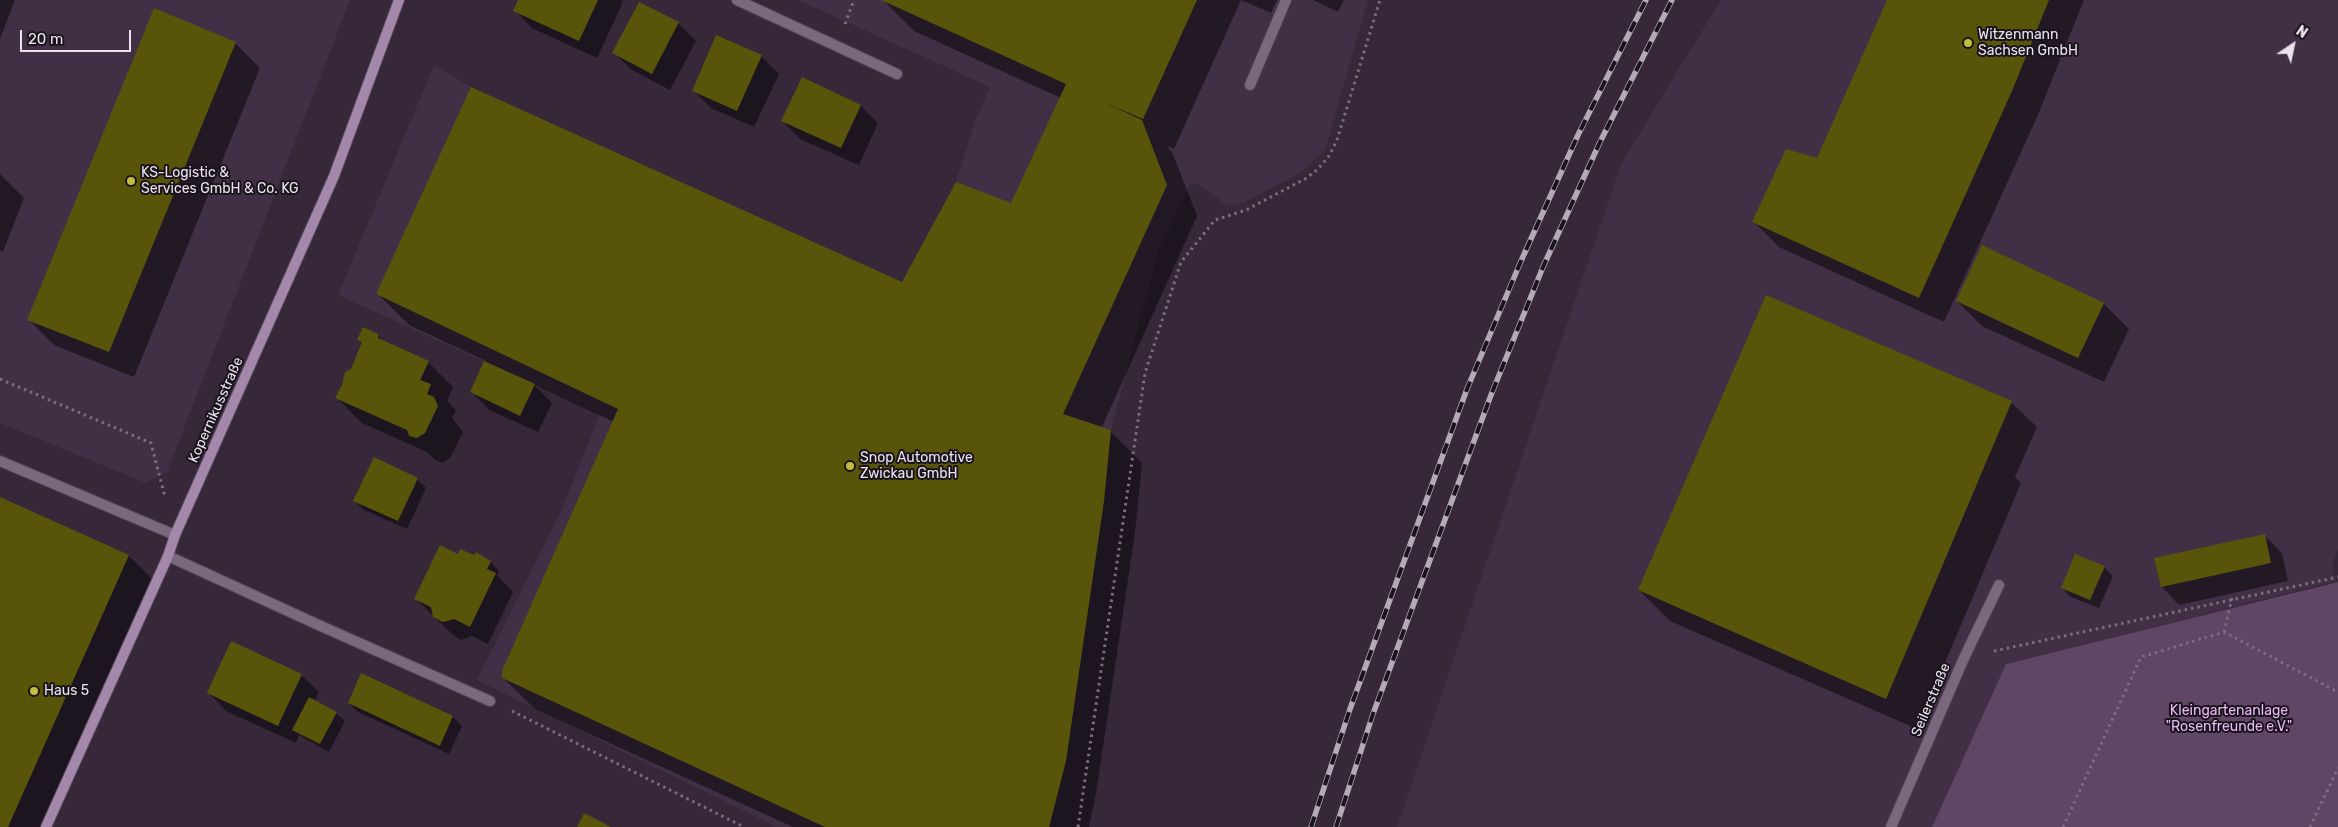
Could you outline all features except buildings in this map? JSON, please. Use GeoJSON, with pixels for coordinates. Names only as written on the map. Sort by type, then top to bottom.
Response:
{"type":"FeatureCollection","features":[{"type":"Feature","properties":{"kind":"street","name":"Kopernikusstraße"},"geometry":{"type":"LineString","coordinates":[[46,827],[168,556],[175,535],[334,176],[399,0]]}},
{"type":"Feature","properties":{"kind":"street"},"geometry":{"type":"LineString","coordinates":[[737,0],[897,74]]}},
{"type":"Feature","properties":{"kind":"street"},"geometry":{"type":"LineString","coordinates":[[1250,85],[1286,0]]}},
{"type":"Feature","properties":{"kind":"street"},"geometry":{"type":"LineString","coordinates":[[0,461],[175,535]]}},
{"type":"Feature","properties":{"kind":"street"},"geometry":{"type":"LineString","coordinates":[[168,556],[490,701]]}},
{"type":"Feature","properties":{"kind":"street","name":"Seilerstraße"},"geometry":{"type":"LineString","coordinates":[[1891,827],[1964,658],[1999,585]]}},
{"type":"Feature","properties":{"kind":"path"},"geometry":{"type":"LineString","coordinates":[[1078,827],[1145,373],[1181,262],[1215,220],[1246,210],[1305,179],[1318,169],[1329,156],[1337,140],[1380,0]]}},
{"type":"Feature","properties":{"kind":"path"},"geometry":{"type":"LineString","coordinates":[[0,379],[151,443],[175,535]]}},
{"type":"Feature","properties":{"kind":"path"},"geometry":{"type":"LineString","coordinates":[[1964,658],[2232,598],[2334,576],[2338,577]]}},
{"type":"Feature","properties":{"kind":"path"},"geometry":{"type":"LineString","coordinates":[[2224,632],[2232,598]]}},
{"type":"Feature","properties":{"kind":"path"},"geometry":{"type":"LineString","coordinates":[[2063,827],[2142,656],[2224,632],[2338,692]]}},
{"type":"Feature","properties":{"kind":"path"},"geometry":{"type":"LineString","coordinates":[[490,701],[744,827]]}},
{"type":"Feature","properties":{"kind":"path"},"geometry":{"type":"LineString","coordinates":[[2310,827],[2338,768]]}},
{"type":"Feature","properties":{"kind":"shaded area"},"geometry":{"type":"Polygon","coordinates":[[[0,0],[350,0],[167,472],[146,483],[0,423],[0,0]]]}},
{"type":"Feature","properties":{"kind":"shaded area","name":"Snop Automotive Zwickau GmbH"},"geometry":{"type":"Polygon","coordinates":[[[798,0],[1368,0],[1325,150],[1299,174],[1242,203],[1228,206],[1204,188],[1191,182],[1158,251],[1111,430],[1104,501],[1066,761],[1050,827],[777,827],[477,680],[562,509],[600,414],[338,295],[434,65],[471,87],[902,282],[956,182],[975,121],[990,87],[798,0]]]}},
{"type":"Feature","properties":{"kind":"shaded area"},"geometry":{"type":"Polygon","coordinates":[[[1721,0],[2338,0],[2338,549],[2332,566],[2337,581],[2006,664],[1932,827],[1397,827],[1621,164],[1721,0]]]}},
{"type":"Feature","properties":{"kind":"green space","name":"Kleingartenanlage \"Rosenfreunde e.V.\""},"geometry":{"type":"Polygon","coordinates":[[[2338,582],[2338,827],[1932,827],[2006,664],[2338,582]]]}},
{"type":"Feature","properties":{"kind":"railway"},"geometry":{"type":"LineString","coordinates":[[1311,827],[1350,709],[1467,389],[1521,261],[1578,135],[1646,0]]}},
{"type":"Feature","properties":{"kind":"railway"},"geometry":{"type":"LineString","coordinates":[[1336,827],[1373,714],[1491,395],[1543,267],[1600,142],[1672,0]]}},
{"type":"Feature","properties":{"kind":"place","name":"Witzenmann Sachsen GmbH"},"geometry":{"type":"Point","coordinates":[1968,43]}},
{"type":"Feature","properties":{"kind":"place","name":"KS-Logistic & Services GmbH & Co. KG"},"geometry":{"type":"Point","coordinates":[131,181]}},
{"type":"Feature","properties":{"kind":"place","name":"Snop Automotive Zwickau GmbH"},"geometry":{"type":"Point","coordinates":[850,466]}},
{"type":"Feature","properties":{"kind":"place","name":"Haus 5"},"geometry":{"type":"Point","coordinates":[34,691]}}]}
